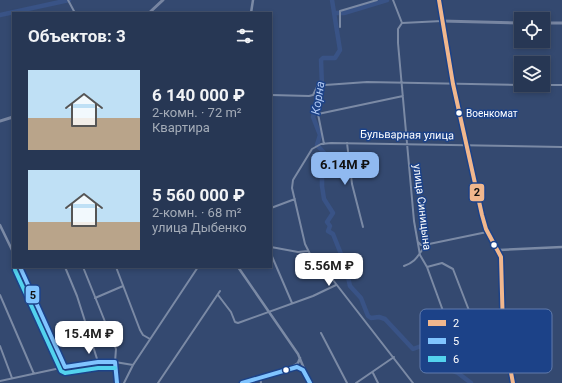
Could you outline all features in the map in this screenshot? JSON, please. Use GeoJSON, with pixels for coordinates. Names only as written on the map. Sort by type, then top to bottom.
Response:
{"type":"FeatureCollection","features":[{"type":"Feature","properties":{"kind":"main road"},"geometry":{"type":"LineString","coordinates":[[150,12],[163,0]]}},
{"type":"Feature","properties":{"kind":"main road"},"geometry":{"type":"LineString","coordinates":[[439,0],[453,84],[487,232],[499,250],[502,263],[503,309]]}},
{"type":"Feature","properties":{"kind":"main road"},"geometry":{"type":"LineString","coordinates":[[442,21],[514,23]]}},
{"type":"Feature","properties":{"kind":"main road"},"geometry":{"type":"LineString","coordinates":[[550,23],[562,23]]}},
{"type":"Feature","properties":{"kind":"main road"},"geometry":{"type":"LineString","coordinates":[[0,121],[12,117]]}},
{"type":"Feature","properties":{"kind":"main road"},"geometry":{"type":"LineString","coordinates":[[511,373],[513,383]]}},
{"type":"Feature","properties":{"kind":"street"},"geometry":{"type":"LineString","coordinates":[[68,0],[74,12]]}},
{"type":"Feature","properties":{"kind":"street"},"geometry":{"type":"LineString","coordinates":[[251,12],[253,0]]}},
{"type":"Feature","properties":{"kind":"street"},"geometry":{"type":"LineString","coordinates":[[340,27],[340,14],[377,0]]}},
{"type":"Feature","properties":{"kind":"street"},"geometry":{"type":"LineString","coordinates":[[393,0],[402,23],[442,21]]}},
{"type":"Feature","properties":{"kind":"street","name":"улица Синицына"},"geometry":{"type":"LineString","coordinates":[[402,23],[398,29],[401,83],[406,143],[420,256],[427,267],[442,309]]}},
{"type":"Feature","properties":{"kind":"street"},"geometry":{"type":"LineString","coordinates":[[325,85],[367,82],[514,85]]}},
{"type":"Feature","properties":{"kind":"street"},"geometry":{"type":"LineString","coordinates":[[272,95],[309,96],[313,95],[317,87],[320,85]]}},
{"type":"Feature","properties":{"kind":"street"},"geometry":{"type":"LineString","coordinates":[[550,85],[562,85]]}},
{"type":"Feature","properties":{"kind":"street"},"geometry":{"type":"LineString","coordinates":[[324,144],[318,116],[319,113],[403,96]]}},
{"type":"Feature","properties":{"kind":"street"},"geometry":{"type":"LineString","coordinates":[[347,143],[352,184],[363,227]]}},
{"type":"Feature","properties":{"kind":"street","name":"Бульварная улица"},"geometry":{"type":"LineString","coordinates":[[295,199],[292,184],[295,174],[314,147],[324,144],[406,143],[562,147]]}},
{"type":"Feature","properties":{"kind":"street"},"geometry":{"type":"LineString","coordinates":[[272,208],[295,199],[308,251],[394,357],[413,383]]}},
{"type":"Feature","properties":{"kind":"street"},"geometry":{"type":"LineString","coordinates":[[0,225],[12,250]]}},
{"type":"Feature","properties":{"kind":"street"},"geometry":{"type":"LineString","coordinates":[[418,241],[421,245],[487,232]]}},
{"type":"Feature","properties":{"kind":"street"},"geometry":{"type":"LineString","coordinates":[[404,266],[415,261],[428,244]]}},
{"type":"Feature","properties":{"kind":"street"},"geometry":{"type":"LineString","coordinates":[[499,250],[562,247]]}},
{"type":"Feature","properties":{"kind":"street"},"geometry":{"type":"LineString","coordinates":[[272,248],[298,252],[308,251]]}},
{"type":"Feature","properties":{"kind":"street"},"geometry":{"type":"LineString","coordinates":[[272,256],[292,303]]}},
{"type":"Feature","properties":{"kind":"street"},"geometry":{"type":"LineString","coordinates":[[427,267],[442,263],[453,270],[468,309]]}},
{"type":"Feature","properties":{"kind":"street"},"geometry":{"type":"LineString","coordinates":[[20,268],[65,367]]}},
{"type":"Feature","properties":{"kind":"street"},"geometry":{"type":"LineString","coordinates":[[65,268],[77,296],[98,362]]}},
{"type":"Feature","properties":{"kind":"street"},"geometry":{"type":"LineString","coordinates":[[84,268],[116,350],[117,382]]}},
{"type":"Feature","properties":{"kind":"street"},"geometry":{"type":"LineString","coordinates":[[116,268],[140,330],[143,335],[150,339]]}},
{"type":"Feature","properties":{"kind":"street"},"geometry":{"type":"LineString","coordinates":[[124,383],[133,365],[197,268]]}},
{"type":"Feature","properties":{"kind":"street"},"geometry":{"type":"LineString","coordinates":[[239,268],[300,356],[310,383]]}},
{"type":"Feature","properties":{"kind":"street"},"geometry":{"type":"LineString","coordinates":[[218,295],[231,312],[236,323],[270,312],[336,285]]}},
{"type":"Feature","properties":{"kind":"street"},"geometry":{"type":"LineString","coordinates":[[96,298],[123,286]]}},
{"type":"Feature","properties":{"kind":"street"},"geometry":{"type":"LineString","coordinates":[[158,383],[220,291]]}},
{"type":"Feature","properties":{"kind":"street"},"geometry":{"type":"LineString","coordinates":[[0,294],[34,374]]}},
{"type":"Feature","properties":{"kind":"street"},"geometry":{"type":"LineString","coordinates":[[321,333],[347,383]]}},
{"type":"Feature","properties":{"kind":"street"},"geometry":{"type":"LineString","coordinates":[[0,346],[12,378]]}},
{"type":"Feature","properties":{"kind":"street"},"geometry":{"type":"LineString","coordinates":[[242,383],[290,368],[298,363],[300,356]]}},
{"type":"Feature","properties":{"kind":"street"},"geometry":{"type":"LineString","coordinates":[[356,383],[394,357]]}},
{"type":"Feature","properties":{"kind":"street"},"geometry":{"type":"LineString","coordinates":[[0,381],[65,367],[98,362],[116,362],[133,365]]}},
{"type":"Feature","properties":{"kind":"street"},"geometry":{"type":"LineString","coordinates":[[290,368],[299,368],[307,374]]}},
{"type":"Feature","properties":{"kind":"street"},"geometry":{"type":"LineString","coordinates":[[373,372],[378,383]]}},
{"type":"Feature","properties":{"kind":"street"},"geometry":{"type":"LineString","coordinates":[[260,378],[261,383]]}},
{"type":"Feature","properties":{"kind":"waterway","name":"Корна"},"geometry":{"type":"LineString","coordinates":[[14,12],[69,0]]}},
{"type":"Feature","properties":{"kind":"waterway","name":"Корна"},"geometry":{"type":"LineString","coordinates":[[332,0],[340,50],[335,58],[323,58],[321,60],[322,86],[313,117],[320,135],[317,145],[327,156],[322,174],[322,186],[324,199],[333,213],[327,222],[330,226],[328,231],[333,234],[345,264],[350,286],[361,298],[368,316],[371,318],[379,317],[385,319],[413,349],[420,346]]}},
{"type":"Feature","properties":{"kind":"waterway"},"geometry":{"type":"LineString","coordinates":[[335,13],[344,13],[387,0]]}},
{"type":"Feature","properties":{"kind":"waterway","name":"Корна"},"geometry":{"type":"LineString","coordinates":[[0,15],[12,12]]}},
{"type":"Feature","properties":{"kind":"waterway","name":"Корна"},"geometry":{"type":"LineString","coordinates":[[458,373],[471,383]]}},
{"type":"Feature","properties":{"kind":"transit line","name":"2"},"geometry":{"type":"LineString","coordinates":[[439,0],[453,84],[482,215],[486,229],[501,257],[502,309]]}},
{"type":"Feature","properties":{"kind":"transit line","name":"5"},"geometry":{"type":"LineString","coordinates":[[20,268],[65,367],[98,362],[115,362],[117,383]]}},
{"type":"Feature","properties":{"kind":"transit line","name":"6"},"geometry":{"type":"LineString","coordinates":[[15,270],[61,371],[65,373],[98,368],[115,368]]}},
{"type":"Feature","properties":{"kind":"transit line","name":"5"},"geometry":{"type":"LineString","coordinates":[[242,383],[297,367],[303,370],[310,383]]}},
{"type":"Feature","properties":{"kind":"transit line","name":"2"},"geometry":{"type":"LineString","coordinates":[[511,373],[513,383]]}},
{"type":"Feature","properties":{"kind":"place","name":"Военкомат"},"geometry":{"type":"Point","coordinates":[459,113]}}]}
